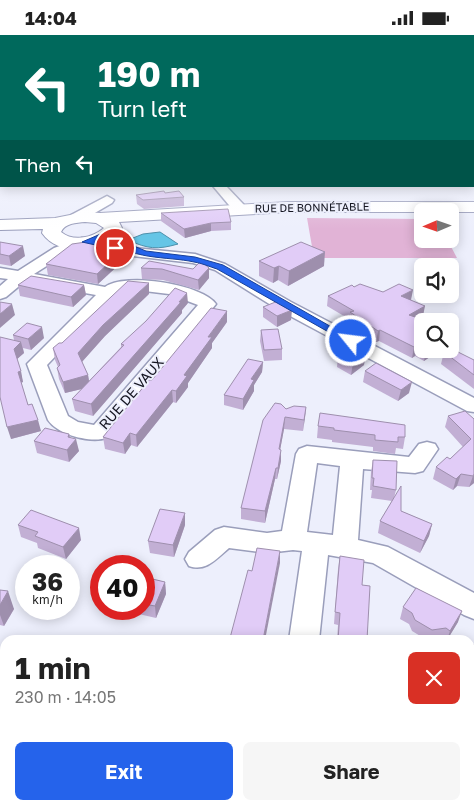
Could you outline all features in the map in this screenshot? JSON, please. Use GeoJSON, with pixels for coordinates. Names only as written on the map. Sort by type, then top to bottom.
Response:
{"type":"FeatureCollection","features":[{"type":"Feature","properties":{"kind":"main road","name":"RUE DE BONNÉTABLE"},"geometry":{"type":"LineString","coordinates":[[104,217],[151,216],[239,208],[474,207]]}},
{"type":"Feature","properties":{"kind":"main road"},"geometry":{"type":"LineString","coordinates":[[0,226],[60,227],[104,217]]}},
{"type":"Feature","properties":{"kind":"main road"},"geometry":{"type":"LineString","coordinates":[[60,227],[64,241],[84,242],[97,239],[104,217]]}},
{"type":"Feature","properties":{"kind":"street"},"geometry":{"type":"LineString","coordinates":[[220,187],[239,208]]}},
{"type":"Feature","properties":{"kind":"street"},"geometry":{"type":"LineString","coordinates":[[104,217],[117,242],[145,253]]}},
{"type":"Feature","properties":{"kind":"street"},"geometry":{"type":"LineString","coordinates":[[36,265],[54,245],[60,227]]}},
{"type":"Feature","properties":{"kind":"street"},"geometry":{"type":"LineString","coordinates":[[0,294],[36,265],[61,250],[84,242],[124,251],[195,259],[220,267],[294,310],[474,406]]}},
{"type":"Feature","properties":{"kind":"street"},"geometry":{"type":"LineString","coordinates":[[0,273],[108,292]]}},
{"type":"Feature","properties":{"kind":"street","name":"RUE DE VAUX"},"geometry":{"type":"LineString","coordinates":[[128,284],[142,285],[197,297],[208,303],[99,433],[72,427],[59,420],[37,364],[108,292],[115,287],[128,284]]}},
{"type":"Feature","properties":{"kind":"street"},"geometry":{"type":"LineString","coordinates":[[304,635],[307,454],[415,465],[427,449]]}},
{"type":"Feature","properties":{"kind":"street"},"geometry":{"type":"LineString","coordinates":[[345,547],[352,460]]}},
{"type":"Feature","properties":{"kind":"street"},"geometry":{"type":"LineString","coordinates":[[198,559],[224,537],[267,543],[305,542],[345,547],[379,554],[474,607]]}},
{"type":"Feature","properties":{"kind":"shaded area"},"geometry":{"type":"Polygon","coordinates":[[[307,218],[414,219],[414,248],[452,248],[457,258],[414,258],[314,258],[307,218]]]}},
{"type":"Feature","properties":{"kind":"water"},"geometry":{"type":"Polygon","coordinates":[[[160,232],[178,244],[153,248],[128,240],[143,234],[160,232]]]}},
{"type":"Feature","properties":{"kind":"building"},"geometry":{"type":"Polygon","coordinates":[[[164,191],[165,193],[179,191],[184,197],[143,200],[136,195],[164,191]]]}},
{"type":"Feature","properties":{"kind":"building"},"geometry":{"type":"Polygon","coordinates":[[[228,209],[231,222],[211,223],[184,229],[161,213],[228,209]]]}},
{"type":"Feature","properties":{"kind":"building"},"geometry":{"type":"Polygon","coordinates":[[[0,242],[23,246],[9,256],[0,254],[0,242]]]}},
{"type":"Feature","properties":{"kind":"building"},"geometry":{"type":"Polygon","coordinates":[[[86,242],[124,249],[97,274],[46,264],[72,244],[86,242]]]}},
{"type":"Feature","properties":{"kind":"building"},"geometry":{"type":"Polygon","coordinates":[[[301,242],[325,252],[289,271],[279,266],[274,268],[259,261],[301,242]]]}},
{"type":"Feature","properties":{"kind":"building"},"geometry":{"type":"Polygon","coordinates":[[[149,261],[193,269],[201,261],[209,268],[198,280],[162,269],[141,268],[149,261]]]}},
{"type":"Feature","properties":{"kind":"building"},"geometry":{"type":"Polygon","coordinates":[[[31,276],[84,285],[71,297],[18,285],[31,276]]]}},
{"type":"Feature","properties":{"kind":"building"},"geometry":{"type":"Polygon","coordinates":[[[128,281],[149,283],[103,325],[78,353],[88,375],[63,382],[57,368],[60,365],[53,348],[62,343],[128,281]]]}},
{"type":"Feature","properties":{"kind":"building"},"geometry":{"type":"Polygon","coordinates":[[[360,284],[383,292],[399,284],[413,290],[401,296],[425,306],[409,315],[414,317],[414,347],[380,330],[378,331],[350,312],[354,311],[328,296],[352,285],[354,287],[360,284]]]}},
{"type":"Feature","properties":{"kind":"building"},"geometry":{"type":"Polygon","coordinates":[[[175,288],[187,293],[179,302],[181,302],[91,404],[72,399],[124,345],[121,344],[146,321],[175,288]]]}},
{"type":"Feature","properties":{"kind":"building"},"geometry":{"type":"Polygon","coordinates":[[[278,301],[292,310],[277,316],[263,307],[278,301]]]}},
{"type":"Feature","properties":{"kind":"building"},"geometry":{"type":"Polygon","coordinates":[[[0,302],[12,304],[0,314],[0,302]]]}},
{"type":"Feature","properties":{"kind":"building"},"geometry":{"type":"Polygon","coordinates":[[[211,308],[227,311],[208,337],[212,337],[184,375],[187,376],[176,391],[172,390],[136,435],[130,433],[123,443],[103,437],[149,380],[152,380],[211,308]]]}},
{"type":"Feature","properties":{"kind":"building"},"geometry":{"type":"Polygon","coordinates":[[[27,323],[42,327],[28,339],[13,335],[27,323]]]}},
{"type":"Feature","properties":{"kind":"building"},"geometry":{"type":"Polygon","coordinates":[[[278,329],[282,349],[264,350],[261,330],[278,329]]]}},
{"type":"Feature","properties":{"kind":"building"},"geometry":{"type":"Polygon","coordinates":[[[0,337],[21,342],[14,349],[21,371],[18,372],[28,405],[32,404],[38,420],[7,427],[0,397],[0,337]]]}},
{"type":"Feature","properties":{"kind":"building"},"geometry":{"type":"Polygon","coordinates":[[[351,347],[366,354],[353,363],[338,356],[351,347]]]}},
{"type":"Feature","properties":{"kind":"building"},"geometry":{"type":"Polygon","coordinates":[[[459,352],[474,360],[474,375],[452,358],[459,358],[459,352]]]}},
{"type":"Feature","properties":{"kind":"building"},"geometry":{"type":"Polygon","coordinates":[[[248,359],[263,362],[251,379],[254,380],[243,399],[224,395],[248,359]]]}},
{"type":"Feature","properties":{"kind":"building"},"geometry":{"type":"Polygon","coordinates":[[[376,363],[412,382],[401,390],[365,371],[376,363]]]}},
{"type":"Feature","properties":{"kind":"building"},"geometry":{"type":"Polygon","coordinates":[[[275,403],[281,404],[286,409],[294,406],[306,407],[304,420],[285,417],[279,449],[281,450],[278,468],[276,468],[265,511],[241,508],[263,420],[275,403]]]}},
{"type":"Feature","properties":{"kind":"building"},"geometry":{"type":"Polygon","coordinates":[[[465,411],[474,419],[474,474],[473,476],[461,474],[456,479],[436,467],[447,457],[450,459],[471,439],[448,416],[465,411]]]}},
{"type":"Feature","properties":{"kind":"building"},"geometry":{"type":"Polygon","coordinates":[[[320,413],[405,425],[405,437],[398,437],[398,442],[375,440],[375,435],[318,426],[320,413]]]}},
{"type":"Feature","properties":{"kind":"building"},"geometry":{"type":"Polygon","coordinates":[[[45,428],[69,434],[68,437],[76,439],[67,450],[34,441],[45,428]]]}},
{"type":"Feature","properties":{"kind":"building"},"geometry":{"type":"Polygon","coordinates":[[[373,460],[397,461],[396,490],[373,486],[373,460]]]}},
{"type":"Feature","properties":{"kind":"building"},"geometry":{"type":"Polygon","coordinates":[[[401,486],[401,511],[432,524],[424,541],[380,521],[401,486]]]}},
{"type":"Feature","properties":{"kind":"building"},"geometry":{"type":"Polygon","coordinates":[[[160,509],[185,513],[173,545],[148,541],[160,509]]]}},
{"type":"Feature","properties":{"kind":"building"},"geometry":{"type":"Polygon","coordinates":[[[31,510],[79,528],[63,547],[35,536],[38,532],[18,525],[31,510]]]}},
{"type":"Feature","properties":{"kind":"building"},"geometry":{"type":"Polygon","coordinates":[[[257,548],[280,551],[264,635],[231,635],[248,570],[252,571],[257,548]]]}},
{"type":"Feature","properties":{"kind":"building"},"geometry":{"type":"Polygon","coordinates":[[[340,556],[364,560],[362,585],[370,586],[367,635],[338,635],[340,613],[335,612],[340,556]]]}},
{"type":"Feature","properties":{"kind":"building"},"geometry":{"type":"Polygon","coordinates":[[[155,580],[165,582],[155,606],[155,580]]]}},
{"type":"Feature","properties":{"kind":"building"},"geometry":{"type":"Polygon","coordinates":[[[416,588],[462,611],[450,631],[446,628],[432,630],[415,620],[412,613],[403,607],[416,588]]]}},
{"type":"Feature","properties":{"kind":"building"},"geometry":{"type":"Polygon","coordinates":[[[0,590],[8,591],[0,605],[0,590]]]}},
{"type":"Feature","properties":{"kind":"route"},"geometry":{"type":"LineString","coordinates":[[115,248],[86,242],[110,233],[117,242],[133,250],[195,259],[220,267],[351,341]]}}]}
